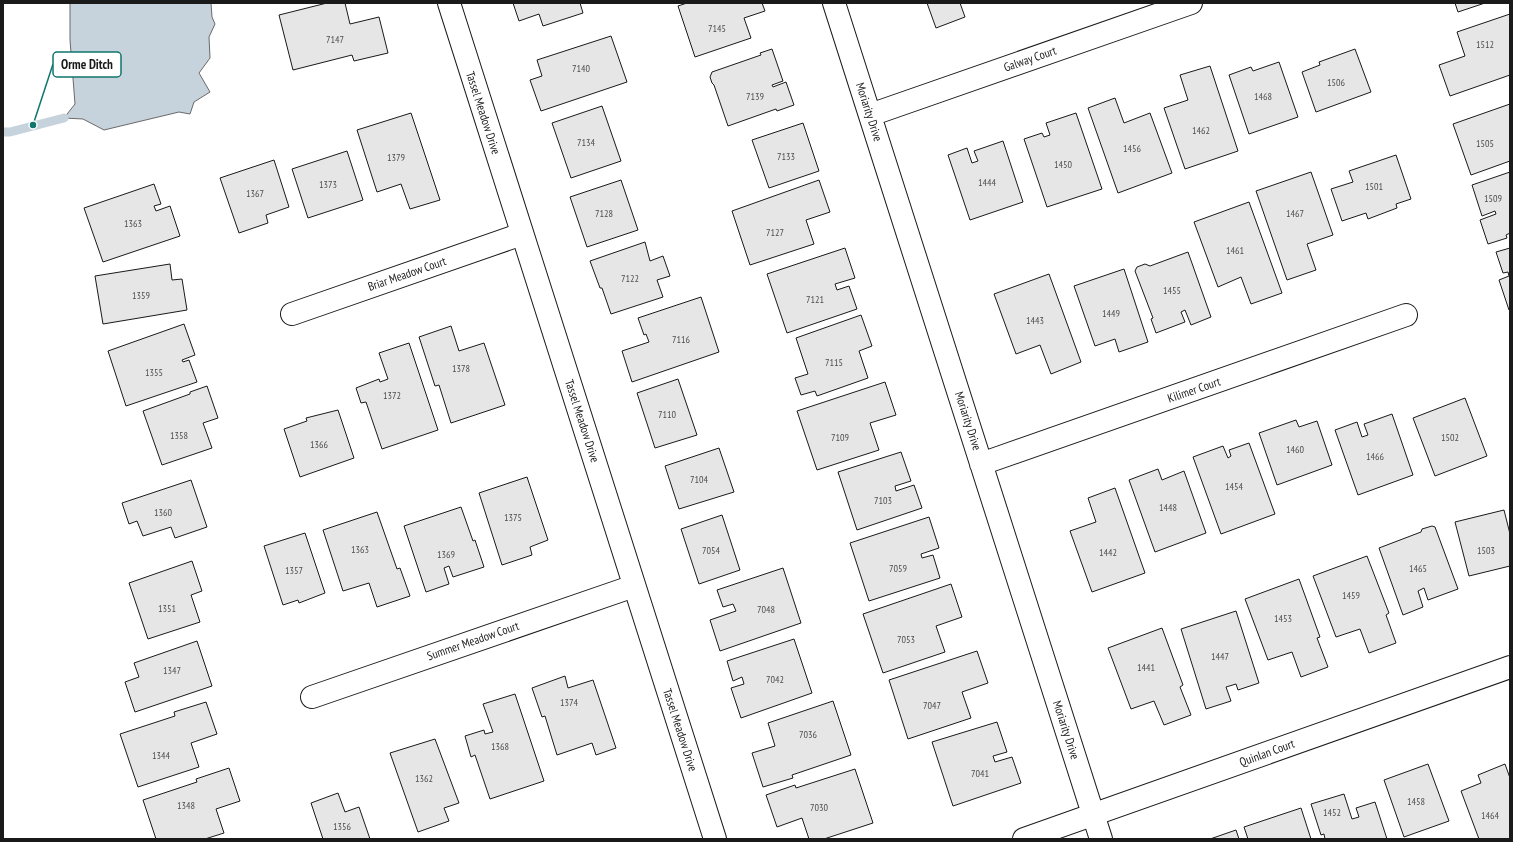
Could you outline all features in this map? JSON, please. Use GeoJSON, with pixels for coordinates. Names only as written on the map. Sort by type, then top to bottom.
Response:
{"type":"FeatureCollection","features":[{"type":"Feature","properties":{"kind":"street","name":"Tassel Meadow Drive"},"geometry":{"type":"LineString","coordinates":[[449,3],[716,839]]}},
{"type":"Feature","properties":{"kind":"street","name":"Moriarity Drive"},"geometry":{"type":"LineString","coordinates":[[834,3],[1101,839]]}},
{"type":"Feature","properties":{"kind":"street","name":"Galway Court"},"geometry":{"type":"LineString","coordinates":[[870,115],[1191,3]]}},
{"type":"Feature","properties":{"kind":"street","name":"Briar Meadow Court"},"geometry":{"type":"LineString","coordinates":[[292,314],[522,234]]}},
{"type":"Feature","properties":{"kind":"street","name":"Kilimer Court"},"geometry":{"type":"LineString","coordinates":[[981,464],[1406,315]]}},
{"type":"Feature","properties":{"kind":"street","name":"Summer Meadow Court"},"geometry":{"type":"LineString","coordinates":[[312,697],[634,586]]}},
{"type":"Feature","properties":{"kind":"street","name":"Quinlan Court"},"geometry":{"type":"LineString","coordinates":[[1024,839],[1510,667]]}},
{"type":"Feature","properties":{"kind":"shaded area"},"geometry":{"type":"Polygon","coordinates":[[[70,3],[211,3],[212,17],[215,24],[209,37],[210,58],[199,73],[210,92],[194,102],[190,114],[179,112],[104,130],[83,119],[64,118],[75,104],[70,40],[70,3]]]}},
{"type":"Feature","properties":{"kind":"building"},"geometry":{"type":"Polygon","coordinates":[[[327,3],[345,3],[350,24],[379,17],[388,53],[354,61],[352,55],[293,70],[279,15],[327,3]]]}},
{"type":"Feature","properties":{"kind":"building"},"geometry":{"type":"Polygon","coordinates":[[[513,3],[580,3],[583,13],[543,26],[539,14],[519,21],[513,3]]]}},
{"type":"Feature","properties":{"kind":"building"},"geometry":{"type":"Polygon","coordinates":[[[687,3],[762,3],[765,11],[744,18],[751,38],[695,57],[678,6],[687,3]]]}},
{"type":"Feature","properties":{"kind":"building"},"geometry":{"type":"Polygon","coordinates":[[[927,3],[960,3],[965,17],[936,28],[927,3]]]}},
{"type":"Feature","properties":{"kind":"building"},"geometry":{"type":"Polygon","coordinates":[[[1455,3],[1485,3],[1458,12],[1455,3]]]}},
{"type":"Feature","properties":{"kind":"building"},"geometry":{"type":"Polygon","coordinates":[[[1510,14],[1510,75],[1450,96],[1439,65],[1465,56],[1457,32],[1510,14]]]}},
{"type":"Feature","properties":{"kind":"building"},"geometry":{"type":"Polygon","coordinates":[[[611,36],[627,82],[541,111],[530,80],[542,76],[537,60],[611,36]]]}},
{"type":"Feature","properties":{"kind":"building"},"geometry":{"type":"Polygon","coordinates":[[[772,49],[783,81],[772,85],[773,87],[786,82],[794,105],[777,111],[776,109],[728,126],[710,77],[712,72],[761,55],[760,53],[772,49]]]}},
{"type":"Feature","properties":{"kind":"building"},"geometry":{"type":"Polygon","coordinates":[[[1355,49],[1371,92],[1316,112],[1302,72],[1320,65],[1319,62],[1355,49]]]}},
{"type":"Feature","properties":{"kind":"building"},"geometry":{"type":"Polygon","coordinates":[[[1279,62],[1298,117],[1249,134],[1229,75],[1251,67],[1253,71],[1279,62]]]}},
{"type":"Feature","properties":{"kind":"building"},"geometry":{"type":"Polygon","coordinates":[[[1210,66],[1238,151],[1185,169],[1164,108],[1188,100],[1180,75],[1210,66]]]}},
{"type":"Feature","properties":{"kind":"building"},"geometry":{"type":"Polygon","coordinates":[[[1115,98],[1124,123],[1150,113],[1172,173],[1118,193],[1088,108],[1115,98]]]}},
{"type":"Feature","properties":{"kind":"building"},"geometry":{"type":"Polygon","coordinates":[[[1510,104],[1510,161],[1471,175],[1453,124],[1510,104]]]}},
{"type":"Feature","properties":{"kind":"building"},"geometry":{"type":"Polygon","coordinates":[[[602,106],[621,161],[571,178],[552,123],[602,106]]]}},
{"type":"Feature","properties":{"kind":"building"},"geometry":{"type":"Polygon","coordinates":[[[411,113],[440,200],[410,209],[401,184],[377,192],[357,130],[411,113]]]}},
{"type":"Feature","properties":{"kind":"building"},"geometry":{"type":"Polygon","coordinates":[[[1076,113],[1102,189],[1047,207],[1024,139],[1042,133],[1044,137],[1050,135],[1046,123],[1076,113]]]}},
{"type":"Feature","properties":{"kind":"building"},"geometry":{"type":"Polygon","coordinates":[[[803,123],[819,171],[769,188],[752,140],[803,123]]]}},
{"type":"Feature","properties":{"kind":"building"},"geometry":{"type":"Polygon","coordinates":[[[1003,141],[1023,202],[970,220],[948,155],[967,148],[972,163],[978,161],[974,151],[1003,141]]]}},
{"type":"Feature","properties":{"kind":"building"},"geometry":{"type":"Polygon","coordinates":[[[347,151],[363,200],[308,218],[292,169],[347,151]]]}},
{"type":"Feature","properties":{"kind":"building"},"geometry":{"type":"Polygon","coordinates":[[[1396,155],[1411,199],[1396,204],[1397,208],[1368,219],[1366,213],[1342,221],[1331,189],[1353,182],[1349,171],[1396,155]]]}},
{"type":"Feature","properties":{"kind":"building"},"geometry":{"type":"Polygon","coordinates":[[[274,160],[289,207],[266,215],[268,223],[239,233],[220,178],[274,160]]]}},
{"type":"Feature","properties":{"kind":"building"},"geometry":{"type":"Polygon","coordinates":[[[1311,172],[1333,235],[1307,244],[1316,270],[1287,280],[1256,191],[1311,172]]]}},
{"type":"Feature","properties":{"kind":"building"},"geometry":{"type":"Polygon","coordinates":[[[1510,172],[1510,233],[1506,235],[1507,238],[1488,244],[1480,220],[1496,214],[1495,211],[1482,216],[1472,185],[1510,172]]]}},
{"type":"Feature","properties":{"kind":"building"},"geometry":{"type":"Polygon","coordinates":[[[621,180],[638,230],[587,247],[570,197],[621,180]]]}},
{"type":"Feature","properties":{"kind":"building"},"geometry":{"type":"Polygon","coordinates":[[[819,180],[830,212],[806,220],[814,244],[750,265],[732,211],[819,180]]]}},
{"type":"Feature","properties":{"kind":"building"},"geometry":{"type":"Polygon","coordinates":[[[154,184],[161,204],[154,206],[156,211],[170,206],[180,236],[103,262],[84,208],[154,184]]]}},
{"type":"Feature","properties":{"kind":"building"},"geometry":{"type":"Polygon","coordinates":[[[1249,202],[1282,293],[1251,304],[1241,277],[1218,287],[1194,222],[1249,202]]]}},
{"type":"Feature","properties":{"kind":"building"},"geometry":{"type":"Polygon","coordinates":[[[645,242],[650,261],[663,256],[670,276],[657,280],[663,297],[611,314],[602,288],[600,288],[590,261],[645,242]]]}},
{"type":"Feature","properties":{"kind":"building"},"geometry":{"type":"Polygon","coordinates":[[[845,248],[855,278],[835,284],[837,290],[849,286],[857,309],[787,333],[767,274],[845,248]]]}},
{"type":"Feature","properties":{"kind":"building"},"geometry":{"type":"Polygon","coordinates":[[[1510,248],[1509,310],[1499,280],[1509,276],[1508,272],[1503,273],[1496,252],[1510,248]]]}},
{"type":"Feature","properties":{"kind":"building"},"geometry":{"type":"Polygon","coordinates":[[[1188,252],[1211,317],[1191,325],[1185,310],[1181,312],[1185,322],[1156,333],[1151,319],[1153,318],[1135,271],[1137,267],[1145,264],[1150,266],[1188,252]]]}},
{"type":"Feature","properties":{"kind":"building"},"geometry":{"type":"Polygon","coordinates":[[[170,264],[172,280],[182,279],[187,310],[103,324],[95,276],[170,264]]]}},
{"type":"Feature","properties":{"kind":"building"},"geometry":{"type":"Polygon","coordinates":[[[1124,269],[1148,342],[1119,352],[1115,339],[1095,346],[1074,286],[1124,269]]]}},
{"type":"Feature","properties":{"kind":"building"},"geometry":{"type":"Polygon","coordinates":[[[1049,274],[1081,362],[1051,374],[1040,345],[1016,354],[994,294],[1049,274]]]}},
{"type":"Feature","properties":{"kind":"building"},"geometry":{"type":"Polygon","coordinates":[[[701,297],[719,352],[632,382],[622,351],[649,342],[646,334],[644,335],[638,318],[701,297]]]}},
{"type":"Feature","properties":{"kind":"building"},"geometry":{"type":"Polygon","coordinates":[[[861,315],[872,346],[859,351],[868,378],[817,396],[815,391],[801,395],[795,378],[808,374],[796,338],[861,315]]]}},
{"type":"Feature","properties":{"kind":"building"},"geometry":{"type":"Polygon","coordinates":[[[184,324],[195,355],[182,360],[183,362],[189,360],[197,382],[126,406],[108,351],[184,324]]]}},
{"type":"Feature","properties":{"kind":"building"},"geometry":{"type":"Polygon","coordinates":[[[451,326],[459,351],[484,343],[505,405],[451,423],[439,385],[435,386],[419,337],[451,326]]]}},
{"type":"Feature","properties":{"kind":"building"},"geometry":{"type":"Polygon","coordinates":[[[409,343],[438,430],[382,449],[366,402],[361,403],[356,388],[379,379],[380,382],[388,379],[379,353],[409,343]]]}},
{"type":"Feature","properties":{"kind":"building"},"geometry":{"type":"Polygon","coordinates":[[[678,379],[697,435],[655,448],[637,393],[678,379]]]}},
{"type":"Feature","properties":{"kind":"building"},"geometry":{"type":"Polygon","coordinates":[[[885,382],[896,415],[870,423],[879,450],[817,470],[797,411],[885,382]]]}},
{"type":"Feature","properties":{"kind":"building"},"geometry":{"type":"Polygon","coordinates":[[[207,386],[218,418],[203,423],[212,448],[162,465],[143,411],[190,394],[190,392],[207,386]]]}},
{"type":"Feature","properties":{"kind":"building"},"geometry":{"type":"Polygon","coordinates":[[[1465,398],[1487,456],[1435,476],[1413,418],[1465,398]]]}},
{"type":"Feature","properties":{"kind":"building"},"geometry":{"type":"Polygon","coordinates":[[[338,410],[354,458],[300,477],[284,429],[307,421],[306,418],[338,410]]]}},
{"type":"Feature","properties":{"kind":"building"},"geometry":{"type":"Polygon","coordinates":[[[1392,414],[1413,475],[1358,495],[1335,430],[1357,422],[1362,437],[1368,435],[1364,424],[1392,414]]]}},
{"type":"Feature","properties":{"kind":"building"},"geometry":{"type":"Polygon","coordinates":[[[1296,420],[1299,427],[1317,421],[1332,465],[1277,485],[1259,433],[1296,420]]]}},
{"type":"Feature","properties":{"kind":"building"},"geometry":{"type":"Polygon","coordinates":[[[1249,443],[1275,514],[1221,534],[1193,457],[1223,446],[1228,458],[1231,456],[1229,450],[1249,443]]]}},
{"type":"Feature","properties":{"kind":"building"},"geometry":{"type":"Polygon","coordinates":[[[719,448],[734,492],[679,509],[665,466],[719,448]]]}},
{"type":"Feature","properties":{"kind":"building"},"geometry":{"type":"Polygon","coordinates":[[[901,452],[911,481],[895,486],[896,491],[914,485],[922,508],[857,530],[838,472],[901,452]]]}},
{"type":"Feature","properties":{"kind":"building"},"geometry":{"type":"Polygon","coordinates":[[[1158,469],[1162,480],[1184,471],[1206,533],[1155,552],[1129,480],[1158,469]]]}},
{"type":"Feature","properties":{"kind":"building"},"geometry":{"type":"Polygon","coordinates":[[[527,477],[548,540],[530,547],[532,555],[502,565],[479,493],[527,477]]]}},
{"type":"Feature","properties":{"kind":"building"},"geometry":{"type":"Polygon","coordinates":[[[191,480],[207,527],[175,538],[171,527],[143,536],[137,521],[129,524],[122,503],[191,480]]]}},
{"type":"Feature","properties":{"kind":"building"},"geometry":{"type":"Polygon","coordinates":[[[1115,488],[1145,573],[1092,592],[1070,531],[1096,522],[1088,498],[1115,488]]]}},
{"type":"Feature","properties":{"kind":"building"},"geometry":{"type":"Polygon","coordinates":[[[461,507],[473,541],[475,540],[484,567],[453,577],[449,566],[444,568],[449,584],[426,592],[404,526],[461,507]]]}},
{"type":"Feature","properties":{"kind":"building"},"geometry":{"type":"Polygon","coordinates":[[[1504,510],[1510,534],[1510,566],[1469,576],[1455,522],[1504,510]]]}},
{"type":"Feature","properties":{"kind":"building"},"geometry":{"type":"Polygon","coordinates":[[[377,512],[397,569],[400,568],[410,596],[377,607],[369,583],[343,591],[323,530],[377,512]]]}},
{"type":"Feature","properties":{"kind":"building"},"geometry":{"type":"Polygon","coordinates":[[[722,515],[740,570],[699,584],[681,529],[722,515]]]}},
{"type":"Feature","properties":{"kind":"building"},"geometry":{"type":"Polygon","coordinates":[[[929,517],[939,548],[921,554],[922,558],[933,555],[940,578],[869,601],[850,543],[929,517]]]}},
{"type":"Feature","properties":{"kind":"building"},"geometry":{"type":"Polygon","coordinates":[[[1432,526],[1435,527],[1458,589],[1428,600],[1424,588],[1418,591],[1423,607],[1403,615],[1379,548],[1421,532],[1422,529],[1432,526]]]}},
{"type":"Feature","properties":{"kind":"building"},"geometry":{"type":"Polygon","coordinates":[[[305,533],[325,593],[299,603],[298,600],[283,605],[264,546],[305,533]]]}},
{"type":"Feature","properties":{"kind":"building"},"geometry":{"type":"Polygon","coordinates":[[[1367,556],[1389,613],[1386,615],[1396,643],[1369,653],[1360,629],[1336,637],[1313,576],[1367,556]]]}},
{"type":"Feature","properties":{"kind":"building"},"geometry":{"type":"Polygon","coordinates":[[[192,561],[202,591],[191,595],[200,622],[148,639],[129,583],[192,561]]]}},
{"type":"Feature","properties":{"kind":"building"},"geometry":{"type":"Polygon","coordinates":[[[783,568],[801,623],[720,651],[710,620],[736,611],[733,604],[723,607],[717,590],[783,568]]]}},
{"type":"Feature","properties":{"kind":"building"},"geometry":{"type":"Polygon","coordinates":[[[1299,579],[1320,637],[1317,638],[1328,667],[1301,677],[1292,652],[1268,660],[1245,599],[1299,579]]]}},
{"type":"Feature","properties":{"kind":"building"},"geometry":{"type":"Polygon","coordinates":[[[951,584],[962,617],[936,626],[945,652],[883,673],[863,614],[951,584]]]}},
{"type":"Feature","properties":{"kind":"building"},"geometry":{"type":"Polygon","coordinates":[[[1236,611],[1259,683],[1238,690],[1236,684],[1226,687],[1231,701],[1206,709],[1181,629],[1236,611]]]}},
{"type":"Feature","properties":{"kind":"building"},"geometry":{"type":"Polygon","coordinates":[[[1162,628],[1183,685],[1180,687],[1191,715],[1164,725],[1154,701],[1131,709],[1108,648],[1162,628]]]}},
{"type":"Feature","properties":{"kind":"building"},"geometry":{"type":"Polygon","coordinates":[[[794,639],[812,693],[741,718],[731,688],[744,684],[742,677],[733,681],[727,661],[794,639]]]}},
{"type":"Feature","properties":{"kind":"building"},"geometry":{"type":"Polygon","coordinates":[[[197,641],[212,686],[135,712],[125,682],[139,677],[134,663],[197,641]]]}},
{"type":"Feature","properties":{"kind":"building"},"geometry":{"type":"Polygon","coordinates":[[[977,651],[988,683],[962,692],[971,718],[908,739],[889,680],[977,651]]]}},
{"type":"Feature","properties":{"kind":"building"},"geometry":{"type":"Polygon","coordinates":[[[565,676],[568,688],[593,680],[616,748],[596,755],[592,743],[557,755],[545,716],[542,717],[532,688],[565,676]]]}},
{"type":"Feature","properties":{"kind":"building"},"geometry":{"type":"Polygon","coordinates":[[[515,694],[544,781],[490,799],[475,755],[471,757],[465,736],[484,730],[485,734],[493,732],[483,704],[515,694]]]}},
{"type":"Feature","properties":{"kind":"building"},"geometry":{"type":"Polygon","coordinates":[[[833,701],[851,755],[792,775],[793,778],[763,787],[752,753],[775,746],[768,723],[833,701]]]}},
{"type":"Feature","properties":{"kind":"building"},"geometry":{"type":"Polygon","coordinates":[[[206,702],[217,734],[191,743],[199,767],[138,787],[120,734],[175,716],[174,712],[206,702]]]}},
{"type":"Feature","properties":{"kind":"building"},"geometry":{"type":"Polygon","coordinates":[[[997,722],[1007,752],[993,756],[995,762],[1012,757],[1021,783],[953,806],[932,742],[997,722]]]}},
{"type":"Feature","properties":{"kind":"building"},"geometry":{"type":"Polygon","coordinates":[[[435,739],[459,803],[444,808],[449,821],[418,832],[390,753],[435,739]]]}},
{"type":"Feature","properties":{"kind":"building"},"geometry":{"type":"Polygon","coordinates":[[[1428,764],[1449,821],[1404,837],[1384,780],[1428,764]]]}},
{"type":"Feature","properties":{"kind":"building"},"geometry":{"type":"Polygon","coordinates":[[[1505,764],[1510,778],[1510,839],[1479,839],[1461,791],[1481,783],[1478,775],[1505,764]]]}},
{"type":"Feature","properties":{"kind":"building"},"geometry":{"type":"Polygon","coordinates":[[[229,768],[240,801],[216,809],[224,833],[205,839],[156,839],[143,800],[197,782],[196,779],[229,768]]]}},
{"type":"Feature","properties":{"kind":"building"},"geometry":{"type":"Polygon","coordinates":[[[855,769],[873,823],[824,839],[809,839],[802,818],[777,827],[766,795],[795,785],[796,788],[855,769]]]}},
{"type":"Feature","properties":{"kind":"building"},"geometry":{"type":"Polygon","coordinates":[[[338,793],[345,812],[359,807],[370,839],[323,839],[311,803],[338,793]]]}},
{"type":"Feature","properties":{"kind":"building"},"geometry":{"type":"Polygon","coordinates":[[[1344,794],[1352,819],[1359,817],[1356,808],[1375,802],[1387,839],[1325,839],[1324,834],[1321,835],[1311,804],[1344,794]]]}},
{"type":"Feature","properties":{"kind":"building"},"geometry":{"type":"Polygon","coordinates":[[[1301,808],[1311,839],[1248,839],[1244,827],[1301,808]]]}},
{"type":"Feature","properties":{"kind":"building"},"geometry":{"type":"Polygon","coordinates":[[[1236,830],[1239,839],[1210,839],[1236,830]]]}},
{"type":"Feature","properties":{"kind":"waterway"},"geometry":{"type":"LineString","coordinates":[[3,132],[10,132],[64,118]]}},
{"type":"Feature","properties":{"kind":"place","name":"Orme Ditch"},"geometry":{"type":"Point","coordinates":[33,125]}}]}
